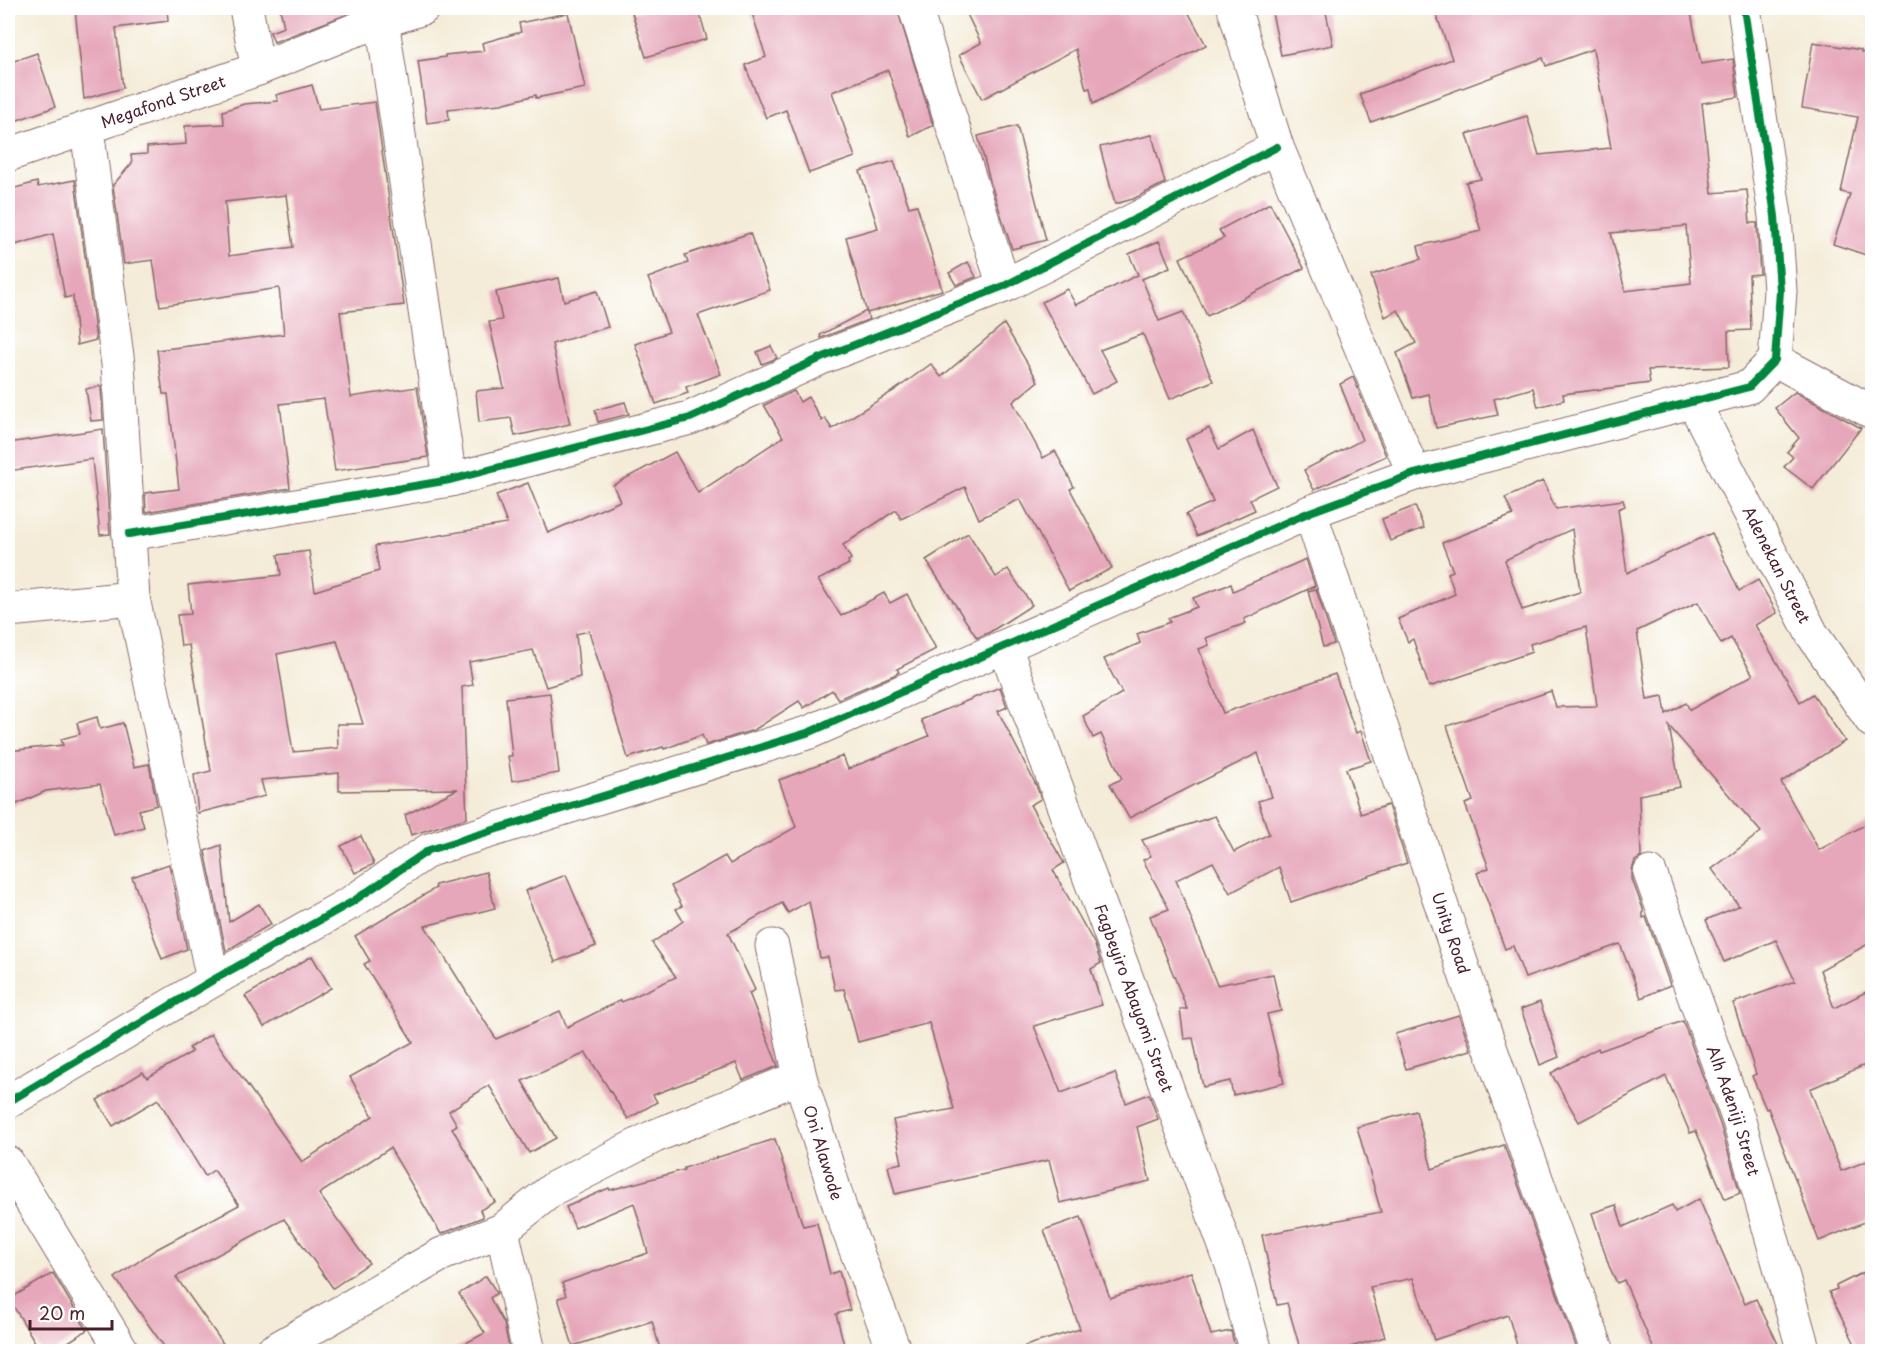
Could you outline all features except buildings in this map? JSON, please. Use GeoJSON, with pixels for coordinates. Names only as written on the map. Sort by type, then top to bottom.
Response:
{"type":"FeatureCollection","features":[{"type":"Feature","properties":{"kind":"street"},"geometry":{"type":"LineString","coordinates":[[246,8],[258,69]]}},
{"type":"Feature","properties":{"kind":"street","name":"Megafond Street"},"geometry":{"type":"LineString","coordinates":[[8,155],[258,69],[382,20],[423,8]]}},
{"type":"Feature","properties":{"kind":"street"},"geometry":{"type":"LineString","coordinates":[[915,8],[1004,286]]}},
{"type":"Feature","properties":{"kind":"street"},"geometry":{"type":"LineString","coordinates":[[1234,8],[1277,147],[1414,474]]}},
{"type":"Feature","properties":{"kind":"street"},"geometry":{"type":"LineString","coordinates":[[8,1102],[213,980],[352,902],[429,850],[810,732],[1310,512],[1414,474],[1749,387],[1775,360],[1780,291],[1775,216],[1744,8]]}},
{"type":"Feature","properties":{"kind":"street"},"geometry":{"type":"LineString","coordinates":[[382,20],[450,480]]}},
{"type":"Feature","properties":{"kind":"street"},"geometry":{"type":"LineString","coordinates":[[87,129],[118,364],[133,598],[213,980]]}},
{"type":"Feature","properties":{"kind":"street"},"geometry":{"type":"LineString","coordinates":[[129,534],[450,480],[690,418],[821,358],[1004,286],[1277,147]]}},
{"type":"Feature","properties":{"kind":"street"},"geometry":{"type":"LineString","coordinates":[[1775,360],[1872,412]]}},
{"type":"Feature","properties":{"kind":"street","name":"Adenekan Street"},"geometry":{"type":"LineString","coordinates":[[1693,401],[1812,634],[1872,722]]}},
{"type":"Feature","properties":{"kind":"street","name":"Unity Road"},"geometry":{"type":"LineString","coordinates":[[1310,512],[1389,751],[1532,1168],[1598,1352]]}},
{"type":"Feature","properties":{"kind":"street"},"geometry":{"type":"LineString","coordinates":[[8,610],[133,598]]}},
{"type":"Feature","properties":{"kind":"street","name":"Fagbeyiro Abayomi Street"},"geometry":{"type":"LineString","coordinates":[[1005,647],[1232,1265],[1256,1352]]}},
{"type":"Feature","properties":{"kind":"street","name":"Alh Adeniji Street"},"geometry":{"type":"LineString","coordinates":[[1650,873],[1740,1121],[1804,1352]]}},
{"type":"Feature","properties":{"kind":"street","name":"Oni Alawode"},"geometry":{"type":"LineString","coordinates":[[772,946],[800,1077],[841,1211],[895,1352]]}},
{"type":"Feature","properties":{"kind":"street"},"geometry":{"type":"LineString","coordinates":[[271,1352],[442,1254],[502,1230],[554,1188],[655,1136],[800,1077]]}},
{"type":"Feature","properties":{"kind":"street"},"geometry":{"type":"LineString","coordinates":[[8,1163],[123,1352]]}},
{"type":"Feature","properties":{"kind":"street"},"geometry":{"type":"LineString","coordinates":[[502,1230],[529,1352]]}},
{"type":"Feature","properties":{"kind":"cycle path"},"geometry":{"type":"LineString","coordinates":[[8,1102],[213,980],[352,902],[429,850],[810,732],[1310,512],[1414,474],[1749,387],[1775,360],[1780,291],[1775,216],[1744,8]]}},
{"type":"Feature","properties":{"kind":"cycle path"},"geometry":{"type":"LineString","coordinates":[[129,534],[450,480],[690,418],[821,358],[1004,286],[1277,147]]}}]}
